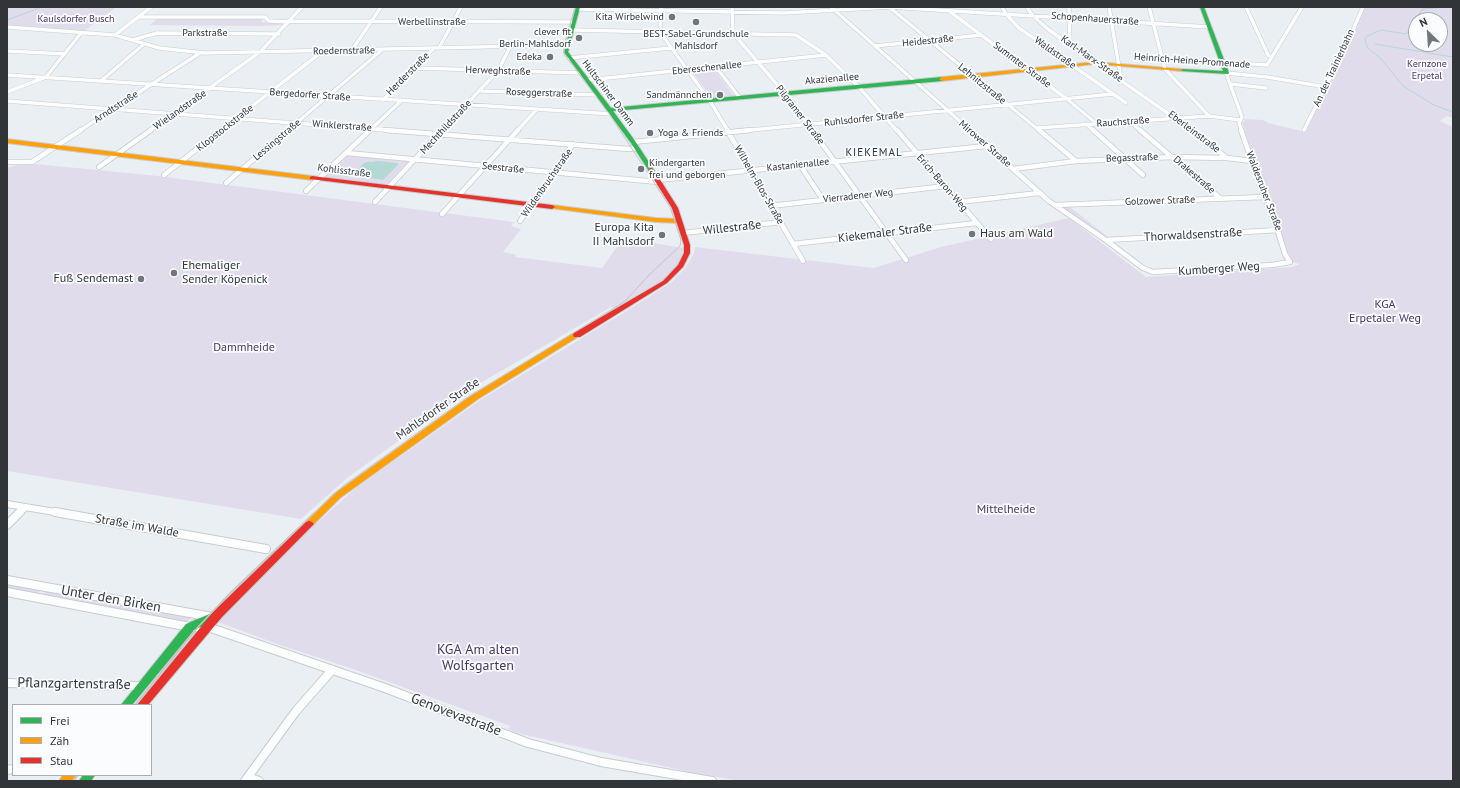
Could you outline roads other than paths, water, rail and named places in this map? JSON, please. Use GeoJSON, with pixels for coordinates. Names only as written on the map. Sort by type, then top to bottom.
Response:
{"type":"FeatureCollection","features":[{"type":"Feature","properties":{"kind":"street"},"geometry":{"type":"LineString","coordinates":[[115,35],[152,7]]}},
{"type":"Feature","properties":{"kind":"street","name":"Wielandstraße"},"geometry":{"type":"LineString","coordinates":[[99,167],[260,52],[279,34],[302,7]]}},
{"type":"Feature","properties":{"kind":"street"},"geometry":{"type":"LineString","coordinates":[[352,50],[381,7]]}},
{"type":"Feature","properties":{"kind":"street"},"geometry":{"type":"LineString","coordinates":[[439,48],[461,7]]}},
{"type":"Feature","properties":{"kind":"street"},"geometry":{"type":"LineString","coordinates":[[732,7],[733,33]]}},
{"type":"Feature","properties":{"kind":"street","name":"Schopenhauerstraße"},"geometry":{"type":"LineString","coordinates":[[578,8],[784,13],[832,8],[854,10],[889,7],[949,9],[981,13],[1210,27]]}},
{"type":"Feature","properties":{"kind":"street","name":"Lehnitzstraße"},"geometry":{"type":"LineString","coordinates":[[889,7],[1076,161]]}},
{"type":"Feature","properties":{"kind":"street","name":"Waldstraße"},"geometry":{"type":"LineString","coordinates":[[1002,7],[1006,14],[1019,28],[1126,103]]}},
{"type":"Feature","properties":{"kind":"street","name":"Karl-Marx-Straße"},"geometry":{"type":"LineString","coordinates":[[1027,7],[1032,15],[1049,30],[1161,108]]}},
{"type":"Feature","properties":{"kind":"street"},"geometry":{"type":"LineString","coordinates":[[1069,7],[1072,42],[1070,44]]}},
{"type":"Feature","properties":{"kind":"street"},"geometry":{"type":"LineString","coordinates":[[1109,7],[1121,79]]}},
{"type":"Feature","properties":{"kind":"street"},"geometry":{"type":"LineString","coordinates":[[1149,7],[1165,69],[1210,116]]}},
{"type":"Feature","properties":{"kind":"street"},"geometry":{"type":"LineString","coordinates":[[1202,7],[1226,73]]}},
{"type":"Feature","properties":{"kind":"street"},"geometry":{"type":"LineString","coordinates":[[1246,7],[1268,55],[1272,57]]}},
{"type":"Feature","properties":{"kind":"street"},"geometry":{"type":"LineString","coordinates":[[1222,62],[1266,65],[1302,7]]}},
{"type":"Feature","properties":{"kind":"street","name":"An der Trainierbahn"},"geometry":{"type":"LineString","coordinates":[[1304,130],[1326,87],[1363,7]]}},
{"type":"Feature","properties":{"kind":"street","name":"Hultschiner Damm"},"geometry":{"type":"LineString","coordinates":[[578,8],[566,52],[612,112],[675,208],[687,250]]}},
{"type":"Feature","properties":{"kind":"street","name":"Mirower Straße"},"geometry":{"type":"LineString","coordinates":[[832,8],[1039,193],[1148,271]]}},
{"type":"Feature","properties":{"kind":"street"},"geometry":{"type":"LineString","coordinates":[[660,32],[661,9]]}},
{"type":"Feature","properties":{"kind":"street","name":"Summter Straße"},"geometry":{"type":"LineString","coordinates":[[949,9],[1067,99],[1097,124]]}},
{"type":"Feature","properties":{"kind":"street","name":"Werbellinstraße"},"geometry":{"type":"LineString","coordinates":[[140,16],[265,17],[269,21],[453,22],[573,26]]}},
{"type":"Feature","properties":{"kind":"street","name":"Erich-Baron-Weg"},"geometry":{"type":"LineString","coordinates":[[573,26],[660,32],[796,35],[826,55],[859,87],[946,186],[976,223],[991,238]]}},
{"type":"Feature","properties":{"kind":"street","name":"Roedernstraße"},"geometry":{"type":"LineString","coordinates":[[7,27],[115,35],[166,49],[200,53],[568,45]]}},
{"type":"Feature","properties":{"kind":"street"},"geometry":{"type":"LineString","coordinates":[[7,32],[17,28]]}},
{"type":"Feature","properties":{"kind":"street","name":"Wilhelm-Blos-Straße"},"geometry":{"type":"LineString","coordinates":[[660,32],[710,100],[802,261]]}},
{"type":"Feature","properties":{"kind":"street"},"geometry":{"type":"LineString","coordinates":[[7,92],[46,77],[81,33]]}},
{"type":"Feature","properties":{"kind":"street","name":"Parkstraße"},"geometry":{"type":"LineString","coordinates":[[133,40],[157,33],[279,34]]}},
{"type":"Feature","properties":{"kind":"street","name":"Pilgramer Straße"},"geometry":{"type":"LineString","coordinates":[[733,33],[785,94],[808,124],[906,260]]}},
{"type":"Feature","properties":{"kind":"street","name":"Heidestraße"},"geometry":{"type":"LineString","coordinates":[[875,46],[982,35]]}},
{"type":"Feature","properties":{"kind":"street"},"geometry":{"type":"LineString","coordinates":[[101,81],[144,44]]}},
{"type":"Feature","properties":{"kind":"street","name":"Mechthildstraße"},"geometry":{"type":"LineString","coordinates":[[375,202],[498,71],[510,47]]}},
{"type":"Feature","properties":{"kind":"street"},"geometry":{"type":"LineString","coordinates":[[570,58],[671,48]]}},
{"type":"Feature","properties":{"kind":"street","name":"Herderstraße"},"geometry":{"type":"LineString","coordinates":[[382,100],[433,49]]}},
{"type":"Feature","properties":{"kind":"street","name":"Lessingstraße"},"geometry":{"type":"LineString","coordinates":[[226,182],[382,50]]}},
{"type":"Feature","properties":{"kind":"street"},"geometry":{"type":"LineString","coordinates":[[7,51],[65,54]]}},
{"type":"Feature","properties":{"kind":"street","name":"Klopstockstraße"},"geometry":{"type":"LineString","coordinates":[[164,175],[323,51]]}},
{"type":"Feature","properties":{"kind":"street","name":"Arndtstraße"},"geometry":{"type":"LineString","coordinates":[[7,162],[32,162],[200,53]]}},
{"type":"Feature","properties":{"kind":"street","name":"Ebereschenallee"},"geometry":{"type":"LineString","coordinates":[[588,80],[826,55]]}},
{"type":"Feature","properties":{"kind":"street","name":"Heinrich-Heine-Promenade"},"geometry":{"type":"LineString","coordinates":[[1056,67],[1098,63],[1267,77],[1326,87]]}},
{"type":"Feature","properties":{"kind":"street"},"geometry":{"type":"LineString","coordinates":[[716,67],[740,98]]}},
{"type":"Feature","properties":{"kind":"street","name":"Akazienallee"},"geometry":{"type":"LineString","coordinates":[[612,112],[710,100],[914,82],[1056,67]]}},
{"type":"Feature","properties":{"kind":"street","name":"Herweghstraße"},"geometry":{"type":"LineString","coordinates":[[414,68],[582,73]]}},
{"type":"Feature","properties":{"kind":"street","name":"Waldesruher Straße"},"geometry":{"type":"LineString","coordinates":[[1226,73],[1242,117],[1239,123],[1265,197],[1268,199],[1279,230],[1283,247],[1290,262]]}},
{"type":"Feature","properties":{"kind":"street","name":"Bergedorfer Straße"},"geometry":{"type":"LineString","coordinates":[[7,75],[466,106],[612,112]]}},
{"type":"Feature","properties":{"kind":"street"},"geometry":{"type":"LineString","coordinates":[[1230,84],[1266,88]]}},
{"type":"Feature","properties":{"kind":"street","name":"Roseggerstraße"},"geometry":{"type":"LineString","coordinates":[[480,91],[599,95]]}},
{"type":"Feature","properties":{"kind":"street","name":"Ruhlsdorfer Straße"},"geometry":{"type":"LineString","coordinates":[[635,145],[728,132],[1113,94]]}},
{"type":"Feature","properties":{"kind":"street","name":"Winklerstraße"},"geometry":{"type":"LineString","coordinates":[[7,101],[629,149],[635,145]]}},
{"type":"Feature","properties":{"kind":"street"},"geometry":{"type":"LineString","coordinates":[[306,191],[401,101]]}},
{"type":"Feature","properties":{"kind":"street","name":"Eberleinstraße"},"geometry":{"type":"LineString","coordinates":[[1161,108],[1177,118],[1227,158]]}},
{"type":"Feature","properties":{"kind":"street"},"geometry":{"type":"LineString","coordinates":[[442,214],[536,110]]}},
{"type":"Feature","properties":{"kind":"street","name":"Rauchstraße"},"geometry":{"type":"LineString","coordinates":[[1037,128],[1210,116],[1240,120]]}},
{"type":"Feature","properties":{"kind":"street","name":"Drakestraße"},"geometry":{"type":"LineString","coordinates":[[1130,122],[1221,199]]}},
{"type":"Feature","properties":{"kind":"street"},"geometry":{"type":"LineString","coordinates":[[1086,124],[1143,175]]}},
{"type":"Feature","properties":{"kind":"street","name":"Kohlisstraße"},"geometry":{"type":"LineString","coordinates":[[7,140],[656,220],[679,221]]}},
{"type":"Feature","properties":{"kind":"street","name":"Wildenbruchstraße"},"geometry":{"type":"LineString","coordinates":[[520,221],[573,144]]}},
{"type":"Feature","properties":{"kind":"street","name":"Kastanienallee"},"geometry":{"type":"LineString","coordinates":[[658,181],[986,146]]}},
{"type":"Feature","properties":{"kind":"street","name":"Seestraße"},"geometry":{"type":"LineString","coordinates":[[347,152],[554,173],[651,182],[658,181]]}},
{"type":"Feature","properties":{"kind":"street","name":"Begasstraße"},"geometry":{"type":"LineString","coordinates":[[1013,169],[1076,161],[1173,157],[1227,158],[1252,161]]}},
{"type":"Feature","properties":{"kind":"street"},"geometry":{"type":"LineString","coordinates":[[800,165],[823,200]]}},
{"type":"Feature","properties":{"kind":"street","name":"Vierradener Weg"},"geometry":{"type":"LineString","coordinates":[[770,206],[946,186]]}},
{"type":"Feature","properties":{"kind":"street"},"geometry":{"type":"LineString","coordinates":[[959,202],[1039,193]]}},
{"type":"Feature","properties":{"kind":"street","name":"Golzower Straße"},"geometry":{"type":"LineString","coordinates":[[1056,205],[1265,197]]}},
{"type":"Feature","properties":{"kind":"street","name":"Willestraße"},"geometry":{"type":"LineString","coordinates":[[683,233],[780,222]]}},
{"type":"Feature","properties":{"kind":"street","name":"Kiekemaler Straße"},"geometry":{"type":"LineString","coordinates":[[793,244],[976,223]]}},
{"type":"Feature","properties":{"kind":"street","name":"Thorwaldsenstraße"},"geometry":{"type":"LineString","coordinates":[[1106,240],[1279,230]]}},
{"type":"Feature","properties":{"kind":"street","name":"Mahlsdorfer Straße"},"geometry":{"type":"LineString","coordinates":[[143,704],[206,628],[214,616],[324,507],[346,489],[481,393],[665,282],[681,266],[685,260],[687,250]]}},
{"type":"Feature","properties":{"kind":"street","name":"Kumberger Weg"},"geometry":{"type":"LineString","coordinates":[[1148,271],[1172,272],[1272,265],[1290,262]]}},
{"type":"Feature","properties":{"kind":"street","name":"Straße im Walde"},"geometry":{"type":"LineString","coordinates":[[7,504],[266,549]]}},
{"type":"Feature","properties":{"kind":"street"},"geometry":{"type":"LineString","coordinates":[[7,525],[26,507]]}},
{"type":"Feature","properties":{"kind":"street","name":"Unter den Birken"},"geometry":{"type":"LineString","coordinates":[[7,580],[214,616]]}},
{"type":"Feature","properties":{"kind":"street","name":"Unter den Birken"},"geometry":{"type":"LineString","coordinates":[[7,592],[190,627],[206,628]]}},
{"type":"Feature","properties":{"kind":"street","name":"Mahlsdorfer Straße"},"geometry":{"type":"LineString","coordinates":[[127,704],[190,627],[214,616]]}},
{"type":"Feature","properties":{"kind":"street","name":"Genovevastraße"},"geometry":{"type":"LineString","coordinates":[[206,628],[211,628],[398,693],[528,743],[601,762],[712,781]]}},
{"type":"Feature","properties":{"kind":"street"},"geometry":{"type":"LineString","coordinates":[[259,781],[246,779],[296,712],[332,670]]}},
{"type":"Feature","properties":{"kind":"street","name":"Pflanzgartenstraße"},"geometry":{"type":"LineString","coordinates":[[7,683],[142,686]]}},
{"type":"Feature","properties":{"kind":"waterway"},"geometry":{"type":"LineString","coordinates":[[7,20],[42,7]]}},
{"type":"Feature","properties":{"kind":"waterway"},"geometry":{"type":"LineString","coordinates":[[1446,7],[1422,9],[1406,34],[1381,30],[1367,36],[1365,39],[1367,47],[1383,61],[1403,86],[1434,105],[1453,112]]}},
{"type":"Feature","properties":{"kind":"waterway"},"geometry":{"type":"LineString","coordinates":[[1375,44],[1453,57]]}},
{"type":"Feature","properties":{"kind":"tram line"},"geometry":{"type":"LineString","coordinates":[[314,513],[343,486],[465,399],[619,305],[627,299],[649,275],[680,246],[681,240],[670,207],[610,115],[564,54],[564,45],[575,7]]}},
{"type":"Feature","properties":{"kind":"tram line"},"geometry":{"type":"LineString","coordinates":[[136,704],[198,627],[228,595],[315,512]]}},
{"type":"Feature","properties":{"kind":"tram line"},"geometry":{"type":"LineString","coordinates":[[74,781],[77,776]]}},
{"type":"Feature","properties":{"kind":"place","name":"Kita Wirbelwind"},"geometry":{"type":"Point","coordinates":[672,17]}},
{"type":"Feature","properties":{"kind":"place","name":"BEST-Sabel-Grundschule Mahlsdorf"},"geometry":{"type":"Point","coordinates":[696,22]}},
{"type":"Feature","properties":{"kind":"place","name":"clever fit Berlin-Mahlsdorf"},"geometry":{"type":"Point","coordinates":[579,38]}},
{"type":"Feature","properties":{"kind":"place","name":"Edeka"},"geometry":{"type":"Point","coordinates":[550,57]}},
{"type":"Feature","properties":{"kind":"place","name":"Sandmännchen"},"geometry":{"type":"Point","coordinates":[720,95]}},
{"type":"Feature","properties":{"kind":"place","name":"Yoga & Friends"},"geometry":{"type":"Point","coordinates":[650,133]}},
{"type":"Feature","properties":{"kind":"place","name":"Kindergarten frei und geborgen"},"geometry":{"type":"Point","coordinates":[641,169]}},
{"type":"Feature","properties":{"kind":"place","name":"Haus am Wald"},"geometry":{"type":"Point","coordinates":[972,234]}},
{"type":"Feature","properties":{"kind":"place","name":"Europa Kita II Mahlsdorf"},"geometry":{"type":"Point","coordinates":[662,235]}},
{"type":"Feature","properties":{"kind":"place","name":"Ehemaliger Sender Köpenick"},"geometry":{"type":"Point","coordinates":[174,273]}},
{"type":"Feature","properties":{"kind":"place","name":"Fuß Sendemast"},"geometry":{"type":"Point","coordinates":[141,279]}},
{"type":"Feature","properties":{"kind":"district","name":"KIEKEMAL"},"geometry":{"type":"Point","coordinates":[874,153]}},
{"type":"Feature","properties":{"kind":"park label","name":"Kaulsdorfer Busch"},"geometry":{"type":"Point","coordinates":[76,19]}},
{"type":"Feature","properties":{"kind":"park label","name":"Kernzone Erpetal"},"geometry":{"type":"Point","coordinates":[1427,70]}},
{"type":"Feature","properties":{"kind":"park label","name":"KGA Erpetaler Weg"},"geometry":{"type":"Point","coordinates":[1385,312]}},
{"type":"Feature","properties":{"kind":"park label","name":"Dammheide"},"geometry":{"type":"Point","coordinates":[244,348]}},
{"type":"Feature","properties":{"kind":"park label","name":"Mittelheide"},"geometry":{"type":"Point","coordinates":[1006,510]}},
{"type":"Feature","properties":{"kind":"park label","name":"KGA Am alten Wolfsgarten"},"geometry":{"type":"Point","coordinates":[478,658]}}]}
